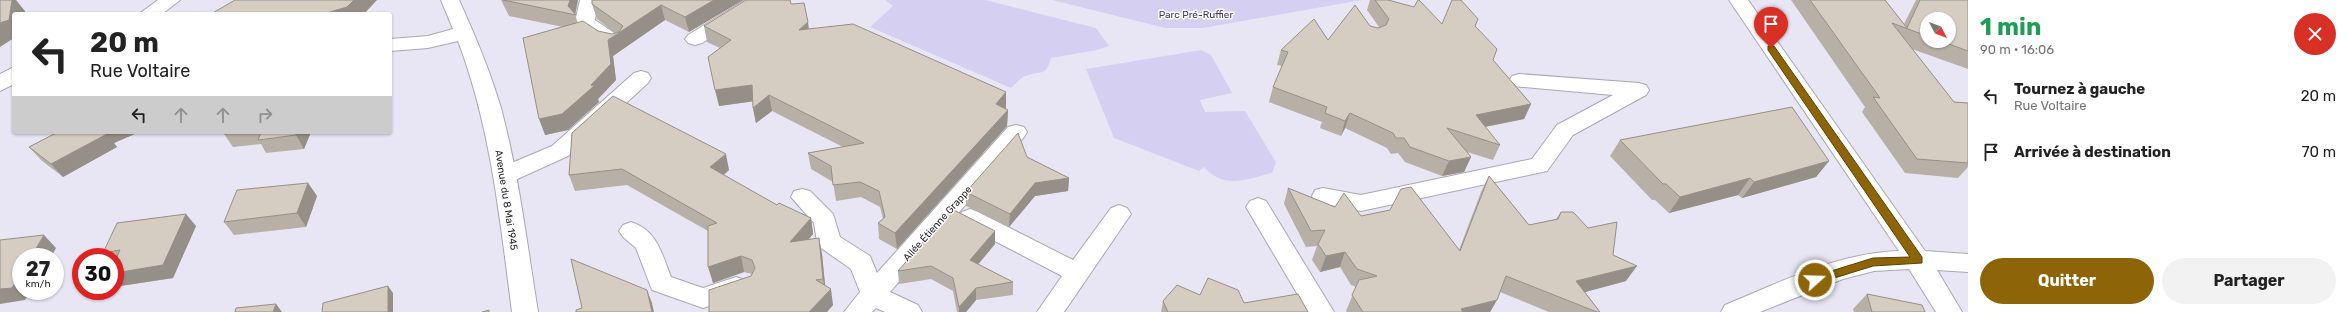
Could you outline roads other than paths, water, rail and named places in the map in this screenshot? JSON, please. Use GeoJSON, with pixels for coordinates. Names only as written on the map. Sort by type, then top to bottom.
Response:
{"type":"FeatureCollection","features":[{"type":"Feature","properties":{"kind":"street"},"geometry":{"type":"LineString","coordinates":[[152,12],[171,0]]}},
{"type":"Feature","properties":{"kind":"street","name":"Avenue du 8 Mai 1945"},"geometry":{"type":"LineString","coordinates":[[450,0],[464,32],[490,108],[505,175],[525,312]]}},
{"type":"Feature","properties":{"kind":"street"},"geometry":{"type":"LineString","coordinates":[[589,0],[585,22],[598,33],[616,43]]}},
{"type":"Feature","properties":{"kind":"street"},"geometry":{"type":"LineString","coordinates":[[696,39],[758,0]]}},
{"type":"Feature","properties":{"kind":"street"},"geometry":{"type":"LineString","coordinates":[[1738,0],[1918,260],[1949,312]]}},
{"type":"Feature","properties":{"kind":"street"},"geometry":{"type":"LineString","coordinates":[[392,45],[404,45],[451,37],[464,32]]}},
{"type":"Feature","properties":{"kind":"street"},"geometry":{"type":"LineString","coordinates":[[0,84],[12,75]]}},
{"type":"Feature","properties":{"kind":"street"},"geometry":{"type":"LineString","coordinates":[[505,175],[560,151],[641,78]]}},
{"type":"Feature","properties":{"kind":"street"},"geometry":{"type":"LineString","coordinates":[[1323,196],[1361,203],[1539,165],[1565,130],[1639,90],[1519,81]]}},
{"type":"Feature","properties":{"kind":"street","name":"Allée Étienne Grappe"},"geometry":{"type":"LineString","coordinates":[[865,304],[951,209],[1016,132]]}},
{"type":"Feature","properties":{"kind":"street"},"geometry":{"type":"LineString","coordinates":[[802,197],[825,220],[829,242],[861,263],[865,304],[909,312]]}},
{"type":"Feature","properties":{"kind":"street"},"geometry":{"type":"LineString","coordinates":[[1258,207],[1321,312]]}},
{"type":"Feature","properties":{"kind":"street"},"geometry":{"type":"LineString","coordinates":[[951,209],[1077,273]]}},
{"type":"Feature","properties":{"kind":"street"},"geometry":{"type":"LineString","coordinates":[[1050,312],[1119,214]]}},
{"type":"Feature","properties":{"kind":"street"},"geometry":{"type":"LineString","coordinates":[[631,230],[646,243],[661,283],[702,298],[721,293],[745,283]]}},
{"type":"Feature","properties":{"kind":"street"},"geometry":{"type":"LineString","coordinates":[[1734,312],[1829,274],[1862,264],[1918,260],[1968,263]]}},
{"type":"Feature","properties":{"kind":"park label","name":"Parc Pré-Ruffier"},"geometry":{"type":"Point","coordinates":[1196,14]}}]}
